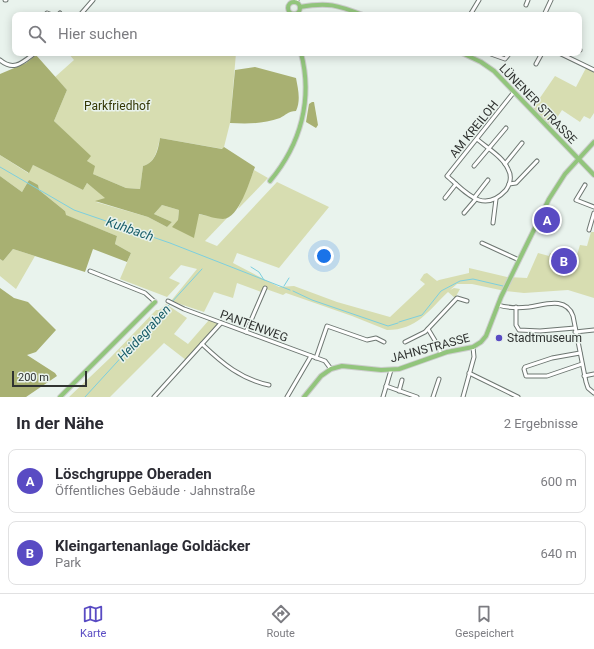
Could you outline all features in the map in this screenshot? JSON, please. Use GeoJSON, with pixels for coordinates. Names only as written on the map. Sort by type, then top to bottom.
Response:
{"type":"FeatureCollection","features":[{"type":"Feature","properties":{"kind":"main road"},"geometry":{"type":"LineString","coordinates":[[290,12],[288,10],[288,2],[296,1],[300,7]]}},
{"type":"Feature","properties":{"kind":"main road"},"geometry":{"type":"LineString","coordinates":[[300,7],[317,4],[331,4],[354,12]]}},
{"type":"Feature","properties":{"kind":"main road"},"geometry":{"type":"LineString","coordinates":[[298,12],[300,7]]}},
{"type":"Feature","properties":{"kind":"main road"},"geometry":{"type":"LineString","coordinates":[[270,181],[290,152],[302,122],[306,88],[301,56]]}},
{"type":"Feature","properties":{"kind":"main road","name":"LÜNENER STRASSE"},"geometry":{"type":"LineString","coordinates":[[468,56],[488,67],[514,92],[594,176]]}},
{"type":"Feature","properties":{"kind":"main road","name":"JAHNSTRASSE"},"geometry":{"type":"LineString","coordinates":[[331,369],[347,366],[391,370],[410,366],[441,354],[473,347],[482,342],[486,336],[518,260],[552,194],[565,174],[594,142]]}},
{"type":"Feature","properties":{"kind":"main road"},"geometry":{"type":"LineString","coordinates":[[60,397],[155,302]]}},
{"type":"Feature","properties":{"kind":"main road"},"geometry":{"type":"LineString","coordinates":[[304,397],[321,376],[331,369]]}},
{"type":"Feature","properties":{"kind":"street"},"geometry":{"type":"LineString","coordinates":[[83,12],[93,0]]}},
{"type":"Feature","properties":{"kind":"street"},"geometry":{"type":"LineString","coordinates":[[472,12],[479,0]]}},
{"type":"Feature","properties":{"kind":"street"},"geometry":{"type":"LineString","coordinates":[[526,5],[528,0]]}},
{"type":"Feature","properties":{"kind":"street"},"geometry":{"type":"LineString","coordinates":[[545,12],[551,0]]}},
{"type":"Feature","properties":{"kind":"street"},"geometry":{"type":"LineString","coordinates":[[0,60],[12,66],[21,64],[31,56]]}},
{"type":"Feature","properties":{"kind":"street"},"geometry":{"type":"LineString","coordinates":[[497,56],[506,59],[508,56]]}},
{"type":"Feature","properties":{"kind":"street"},"geometry":{"type":"LineString","coordinates":[[536,64],[540,56]]}},
{"type":"Feature","properties":{"kind":"street"},"geometry":{"type":"LineString","coordinates":[[570,56],[594,70]]}},
{"type":"Feature","properties":{"kind":"street","name":"AM KREILOH"},"geometry":{"type":"LineString","coordinates":[[456,184],[447,176],[514,92]]}},
{"type":"Feature","properties":{"kind":"street"},"geometry":{"type":"LineString","coordinates":[[474,166],[506,128]]}},
{"type":"Feature","properties":{"kind":"street"},"geometry":{"type":"LineString","coordinates":[[477,139],[505,164],[510,173],[509,184],[496,200],[493,223]]}},
{"type":"Feature","properties":{"kind":"street"},"geometry":{"type":"LineString","coordinates":[[505,164],[522,143]]}},
{"type":"Feature","properties":{"kind":"street"},"geometry":{"type":"LineString","coordinates":[[509,184],[516,183],[537,161]]}},
{"type":"Feature","properties":{"kind":"street"},"geometry":{"type":"LineString","coordinates":[[464,213],[488,180]]}},
{"type":"Feature","properties":{"kind":"street"},"geometry":{"type":"LineString","coordinates":[[445,198],[456,184],[475,198],[487,202],[496,200]]}},
{"type":"Feature","properties":{"kind":"street"},"geometry":{"type":"LineString","coordinates":[[585,185],[576,200],[594,207],[594,202]]}},
{"type":"Feature","properties":{"kind":"street"},"geometry":{"type":"LineString","coordinates":[[588,230],[594,214]]}},
{"type":"Feature","properties":{"kind":"street"},"geometry":{"type":"LineString","coordinates":[[482,243],[518,260]]}},
{"type":"Feature","properties":{"kind":"street"},"geometry":{"type":"LineString","coordinates":[[90,271],[145,293],[155,302]]}},
{"type":"Feature","properties":{"kind":"street"},"geometry":{"type":"LineString","coordinates":[[246,332],[265,288]]}},
{"type":"Feature","properties":{"kind":"street"},"geometry":{"type":"LineString","coordinates":[[405,342],[428,329],[457,298],[467,301]]}},
{"type":"Feature","properties":{"kind":"street","name":"PANTENWEG"},"geometry":{"type":"LineString","coordinates":[[169,302],[326,362],[331,369]]}},
{"type":"Feature","properties":{"kind":"street"},"geometry":{"type":"LineString","coordinates":[[498,305],[516,307],[549,303],[561,304],[571,312],[584,376],[587,386],[594,393]]}},
{"type":"Feature","properties":{"kind":"street"},"geometry":{"type":"LineString","coordinates":[[516,307],[516,324],[519,330],[594,330]]}},
{"type":"Feature","properties":{"kind":"street"},"geometry":{"type":"LineString","coordinates":[[154,397],[221,323]]}},
{"type":"Feature","properties":{"kind":"street"},"geometry":{"type":"LineString","coordinates":[[316,358],[327,326],[367,340],[376,338],[384,342]]}},
{"type":"Feature","properties":{"kind":"street"},"geometry":{"type":"LineString","coordinates":[[428,329],[438,344],[441,354]]}},
{"type":"Feature","properties":{"kind":"street"},"geometry":{"type":"LineString","coordinates":[[202,344],[236,373],[253,382],[269,386]]}},
{"type":"Feature","properties":{"kind":"street"},"geometry":{"type":"LineString","coordinates":[[463,397],[474,354],[473,347]]}},
{"type":"Feature","properties":{"kind":"street"},"geometry":{"type":"LineString","coordinates":[[580,353],[542,361],[525,367],[524,370],[526,376],[542,377],[582,364]]}},
{"type":"Feature","properties":{"kind":"street"},"geometry":{"type":"LineString","coordinates":[[287,397],[311,356]]}},
{"type":"Feature","properties":{"kind":"street"},"geometry":{"type":"LineString","coordinates":[[383,397],[391,370]]}},
{"type":"Feature","properties":{"kind":"street"},"geometry":{"type":"LineString","coordinates":[[469,373],[518,397]]}},
{"type":"Feature","properties":{"kind":"street"},"geometry":{"type":"LineString","coordinates":[[584,376],[594,374]]}},
{"type":"Feature","properties":{"kind":"street"},"geometry":{"type":"LineString","coordinates":[[433,397],[439,379]]}},
{"type":"Feature","properties":{"kind":"street"},"geometry":{"type":"LineString","coordinates":[[399,391],[402,380]]}},
{"type":"Feature","properties":{"kind":"street"},"geometry":{"type":"LineString","coordinates":[[386,386],[417,397]]}},
{"type":"Feature","properties":{"kind":"green space"},"geometry":{"type":"Polygon","coordinates":[[[37,56],[67,90],[54,121],[91,156],[87,161],[95,166],[93,174],[126,188],[140,189],[143,166],[154,159],[160,138],[222,149],[224,147],[255,167],[239,206],[234,213],[223,219],[199,214],[194,238],[172,227],[178,220],[179,210],[162,205],[154,214],[172,222],[167,227],[148,217],[95,201],[105,198],[87,183],[83,190],[33,165],[29,173],[0,155],[0,74],[26,63],[37,56]]]}},
{"type":"Feature","properties":{"kind":"green space","name":"Parkfriedhof"},"geometry":{"type":"Polygon","coordinates":[[[71,56],[236,56],[230,123],[223,149],[160,138],[157,151],[153,159],[151,162],[143,166],[140,189],[126,188],[93,174],[87,161],[90,156],[54,121],[67,90],[55,77],[74,60],[71,56]]]}},
{"type":"Feature","properties":{"kind":"green space"},"geometry":{"type":"Polygon","coordinates":[[[255,67],[296,78],[299,99],[298,107],[296,111],[287,113],[280,118],[261,122],[230,123],[235,70],[255,67]]]}},
{"type":"Feature","properties":{"kind":"green space"},"geometry":{"type":"Polygon","coordinates":[[[586,68],[594,72],[594,113],[590,119],[584,116],[580,122],[562,110],[551,127],[533,108],[555,76],[576,87],[586,68]]]}},
{"type":"Feature","properties":{"kind":"green space"},"geometry":{"type":"Polygon","coordinates":[[[314,102],[318,125],[316,128],[306,122],[309,104],[314,102]]]}},
{"type":"Feature","properties":{"kind":"green space"},"geometry":{"type":"Polygon","coordinates":[[[0,155],[28,173],[33,165],[83,190],[87,183],[106,198],[96,202],[148,217],[167,227],[172,222],[154,214],[162,205],[179,210],[178,220],[194,237],[198,214],[223,219],[228,217],[205,241],[217,246],[277,182],[329,207],[279,268],[237,253],[233,263],[279,287],[294,286],[337,302],[390,317],[425,284],[420,280],[424,274],[427,273],[437,281],[469,273],[469,268],[507,277],[527,278],[538,253],[549,256],[550,253],[557,255],[558,252],[576,258],[580,245],[587,246],[591,232],[594,232],[594,298],[568,290],[524,293],[505,291],[472,284],[457,284],[450,290],[454,288],[460,289],[455,298],[448,292],[428,312],[414,323],[406,327],[387,330],[286,293],[283,295],[266,289],[264,293],[237,283],[233,298],[214,292],[204,312],[171,301],[197,269],[181,265],[169,278],[180,283],[167,297],[120,279],[131,253],[115,244],[117,236],[65,215],[65,211],[29,180],[22,192],[0,176],[0,155]]]}},
{"type":"Feature","properties":{"kind":"green space"},"geometry":{"type":"Polygon","coordinates":[[[254,170],[268,178],[238,209],[254,170]]]}},
{"type":"Feature","properties":{"kind":"green space"},"geometry":{"type":"Polygon","coordinates":[[[0,176],[22,192],[29,180],[38,185],[39,190],[65,211],[66,215],[117,236],[115,244],[131,253],[127,262],[93,249],[85,272],[13,249],[3,261],[0,259],[0,176]]]}},
{"type":"Feature","properties":{"kind":"green space"},"geometry":{"type":"Polygon","coordinates":[[[13,249],[35,256],[16,289],[0,276],[0,259],[3,261],[13,249]]]}},
{"type":"Feature","properties":{"kind":"green space"},"geometry":{"type":"Polygon","coordinates":[[[0,288],[14,298],[28,302],[56,330],[36,352],[27,355],[55,373],[57,376],[26,397],[0,397],[0,288]]]}},
{"type":"Feature","properties":{"kind":"green space"},"geometry":{"type":"Polygon","coordinates":[[[166,304],[187,318],[174,334],[188,344],[209,320],[219,324],[186,360],[164,343],[110,397],[69,397],[110,358],[156,310],[159,310],[166,304]]]}},
{"type":"Feature","properties":{"kind":"waterway","name":"Kuhbach"},"geometry":{"type":"LineString","coordinates":[[0,167],[74,210],[170,243],[290,290]]}},
{"type":"Feature","properties":{"kind":"waterway","name":"Kuhbach"},"geometry":{"type":"LineString","coordinates":[[251,267],[259,272],[264,280]]}},
{"type":"Feature","properties":{"kind":"waterway","name":"Heidegraben"},"geometry":{"type":"LineString","coordinates":[[85,397],[202,269]]}},
{"type":"Feature","properties":{"kind":"waterway","name":"Kuhbach"},"geometry":{"type":"LineString","coordinates":[[284,286],[289,278]]}},
{"type":"Feature","properties":{"kind":"waterway","name":"Kuhbach"},"geometry":{"type":"LineString","coordinates":[[399,322],[422,315],[441,291],[460,281],[473,279],[503,286]]}},
{"type":"Feature","properties":{"kind":"waterway","name":"Kuhbach"},"geometry":{"type":"LineString","coordinates":[[293,291],[312,300],[388,326],[398,323]]}},
{"type":"Feature","properties":{"kind":"place","name":"Löschgruppe Oberaden"},"geometry":{"type":"Point","coordinates":[547,220]}},
{"type":"Feature","properties":{"kind":"place","name":"Kleingartenanlage Goldäcker"},"geometry":{"type":"Point","coordinates":[564,261]}},
{"type":"Feature","properties":{"kind":"place","name":"Stadtmuseum"},"geometry":{"type":"Point","coordinates":[499,338]}}]}
